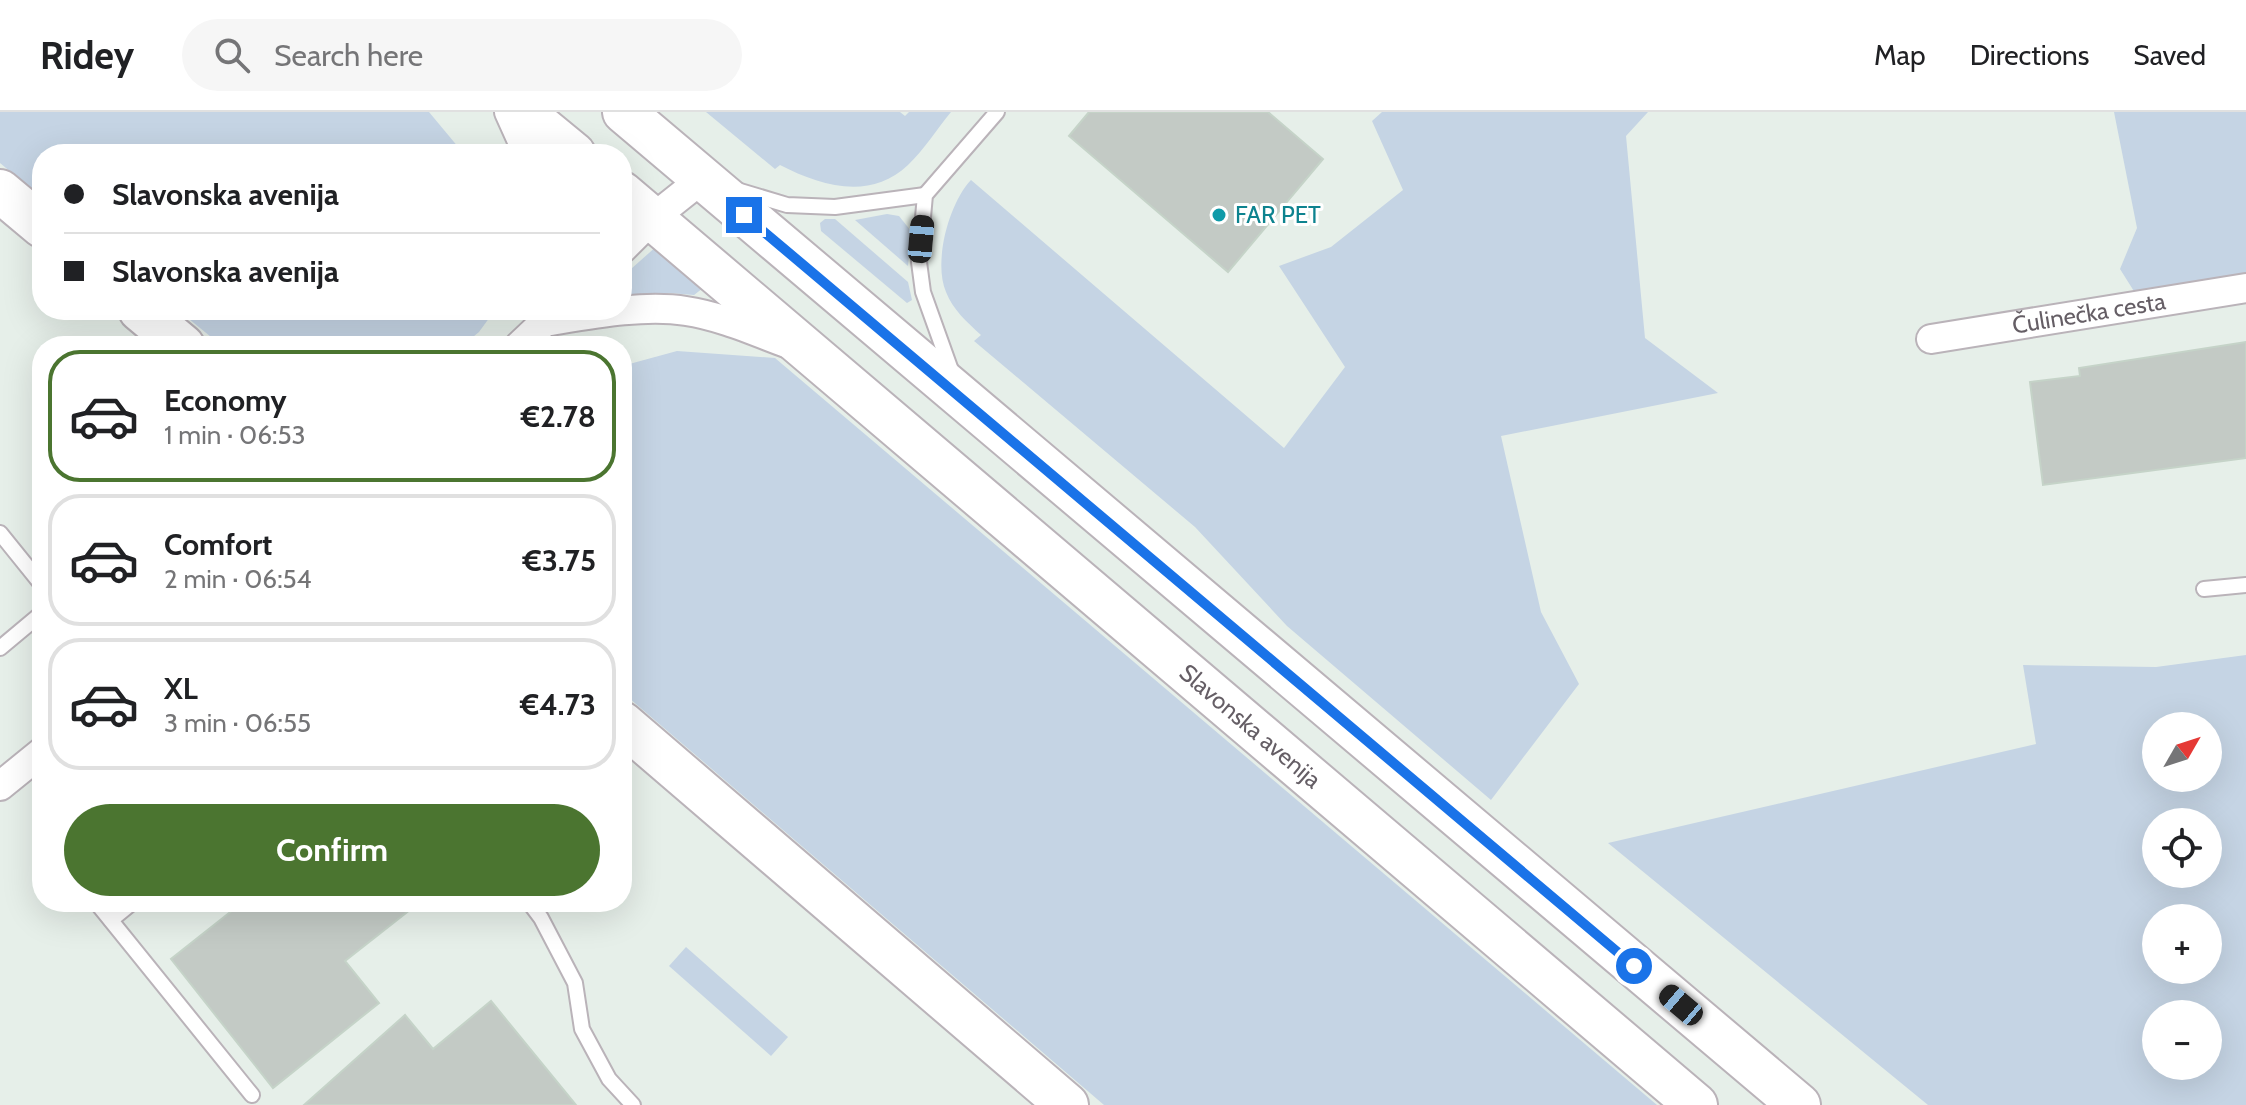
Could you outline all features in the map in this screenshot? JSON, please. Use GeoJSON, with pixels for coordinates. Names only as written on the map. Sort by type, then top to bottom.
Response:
{"type":"FeatureCollection","features":[{"type":"Feature","properties":{"kind":"main road"},"geometry":{"type":"LineString","coordinates":[[523,112],[562,144]]}},
{"type":"Feature","properties":{"kind":"main road"},"geometry":{"type":"LineString","coordinates":[[624,112],[1799,1105]]}},
{"type":"Feature","properties":{"kind":"main road"},"geometry":{"type":"LineString","coordinates":[[0,191],[32,218]]}},
{"type":"Feature","properties":{"kind":"main road","name":"Slavonska avenija"},"geometry":{"type":"LineString","coordinates":[[638,206],[1696,1105]]}},
{"type":"Feature","properties":{"kind":"main road"},"geometry":{"type":"LineString","coordinates":[[152,320],[171,336]]}},
{"type":"Feature","properties":{"kind":"main road"},"geometry":{"type":"LineString","coordinates":[[632,732],[1066,1105]]}},
{"type":"Feature","properties":{"kind":"street"},"geometry":{"type":"LineString","coordinates":[[509,112],[523,144]]}},
{"type":"Feature","properties":{"kind":"street"},"geometry":{"type":"LineString","coordinates":[[638,206],[702,179]]}},
{"type":"Feature","properties":{"kind":"street","name":"Čulinečka cesta"},"geometry":{"type":"LineString","coordinates":[[1931,339],[2246,288]]}},
{"type":"Feature","properties":{"kind":"street","name":"Slavonska avenija"},"geometry":{"type":"LineString","coordinates":[[632,311],[685,311],[741,326],[804,349]]}},
{"type":"Feature","properties":{"kind":"street","name":"Slavonska avenija"},"geometry":{"type":"LineString","coordinates":[[528,336],[543,320]]}},
{"type":"Feature","properties":{"kind":"street"},"geometry":{"type":"LineString","coordinates":[[0,786],[32,760]]}},
{"type":"Feature","properties":{"kind":"lane"},"geometry":{"type":"LineString","coordinates":[[960,396],[923,292],[919,262],[925,195],[997,112]]}},
{"type":"Feature","properties":{"kind":"lane"},"geometry":{"type":"LineString","coordinates":[[702,179],[787,205],[847,207],[925,195]]}},
{"type":"Feature","properties":{"kind":"lane"},"geometry":{"type":"LineString","coordinates":[[0,533],[32,573]]}},
{"type":"Feature","properties":{"kind":"lane"},"geometry":{"type":"LineString","coordinates":[[2204,589],[2246,585]]}},
{"type":"Feature","properties":{"kind":"lane"},"geometry":{"type":"LineString","coordinates":[[0,648],[32,621]]}},
{"type":"Feature","properties":{"kind":"lane"},"geometry":{"type":"LineString","coordinates":[[104,912],[252,1095]]}},
{"type":"Feature","properties":{"kind":"lane"},"geometry":{"type":"LineString","coordinates":[[111,920],[121,912]]}},
{"type":"Feature","properties":{"kind":"lane"},"geometry":{"type":"LineString","coordinates":[[536,912],[575,983],[582,1029],[609,1079],[633,1105]]}},
{"type":"Feature","properties":{"kind":"shaded area"},"geometry":{"type":"Polygon","coordinates":[[[0,112],[429,112],[456,144],[32,144],[32,190],[0,163],[0,112]]]}},
{"type":"Feature","properties":{"kind":"shaded area"},"geometry":{"type":"Polygon","coordinates":[[[706,112],[900,112],[905,116],[909,112],[951,112],[914,159],[893,176],[878,183],[845,186],[812,179],[780,165],[775,169],[706,112]]]}},
{"type":"Feature","properties":{"kind":"shaded area"},"geometry":{"type":"Polygon","coordinates":[[[1382,112],[1648,112],[1626,136],[1645,338],[1718,393],[1501,436],[1541,612],[1579,684],[1491,800],[1287,626],[1195,527],[974,341],[981,335],[952,304],[942,280],[945,233],[956,203],[971,180],[1284,448],[1345,367],[1279,266],[1331,247],[1403,190],[1372,121],[1382,112]]]}},
{"type":"Feature","properties":{"kind":"shaded area"},"geometry":{"type":"Polygon","coordinates":[[[2114,112],[2246,112],[2246,274],[2137,296],[2120,269],[2137,228],[2114,112]]]}},
{"type":"Feature","properties":{"kind":"shaded area"},"geometry":{"type":"Polygon","coordinates":[[[887,214],[899,216],[911,231],[908,266],[855,220],[887,214]]]}},
{"type":"Feature","properties":{"kind":"shaded area"},"geometry":{"type":"Polygon","coordinates":[[[825,219],[835,219],[908,282],[912,300],[907,303],[821,231],[820,223],[825,219]]]}},
{"type":"Feature","properties":{"kind":"shaded area"},"geometry":{"type":"Polygon","coordinates":[[[658,245],[703,288],[694,295],[670,293],[632,297],[632,268],[658,245]]]}},
{"type":"Feature","properties":{"kind":"shaded area"},"geometry":{"type":"Polygon","coordinates":[[[190,320],[488,320],[474,336],[210,336],[190,320]]]}},
{"type":"Feature","properties":{"kind":"shaded area"},"geometry":{"type":"Polygon","coordinates":[[[677,351],[775,358],[1657,1105],[1104,1105],[632,701],[632,363],[677,351]]]}},
{"type":"Feature","properties":{"kind":"shaded area"},"geometry":{"type":"Polygon","coordinates":[[[2246,655],[2246,1105],[1928,1105],[1608,843],[2036,744],[2023,665],[2156,667],[2246,655]]]}},
{"type":"Feature","properties":{"kind":"shaded area"},"geometry":{"type":"Polygon","coordinates":[[[686,947],[788,1037],[771,1056],[669,966],[686,947]]]}},
{"type":"Feature","properties":{"kind":"building","name":"FAR PET"},"geometry":{"type":"Polygon","coordinates":[[[1089,112],[1268,112],[1323,159],[1228,272],[1069,136],[1089,112]]]}},
{"type":"Feature","properties":{"kind":"building"},"geometry":{"type":"Polygon","coordinates":[[[2246,342],[2246,458],[2043,485],[2030,382],[2080,376],[2079,368],[2246,342]]]}},
{"type":"Feature","properties":{"kind":"building"},"geometry":{"type":"Polygon","coordinates":[[[230,912],[407,912],[345,961],[379,1003],[273,1088],[171,959],[230,912]]]}},
{"type":"Feature","properties":{"kind":"building"},"geometry":{"type":"Polygon","coordinates":[[[491,1001],[576,1105],[304,1105],[405,1015],[433,1049],[491,1001]]]}},
{"type":"Feature","properties":{"kind":"place","name":"FAR PET"},"geometry":{"type":"Point","coordinates":[1219,215]}},
{"type":"Feature","properties":{"kind":"route"},"geometry":{"type":"LineString","coordinates":[[744,215],[1634,966]]}}]}
